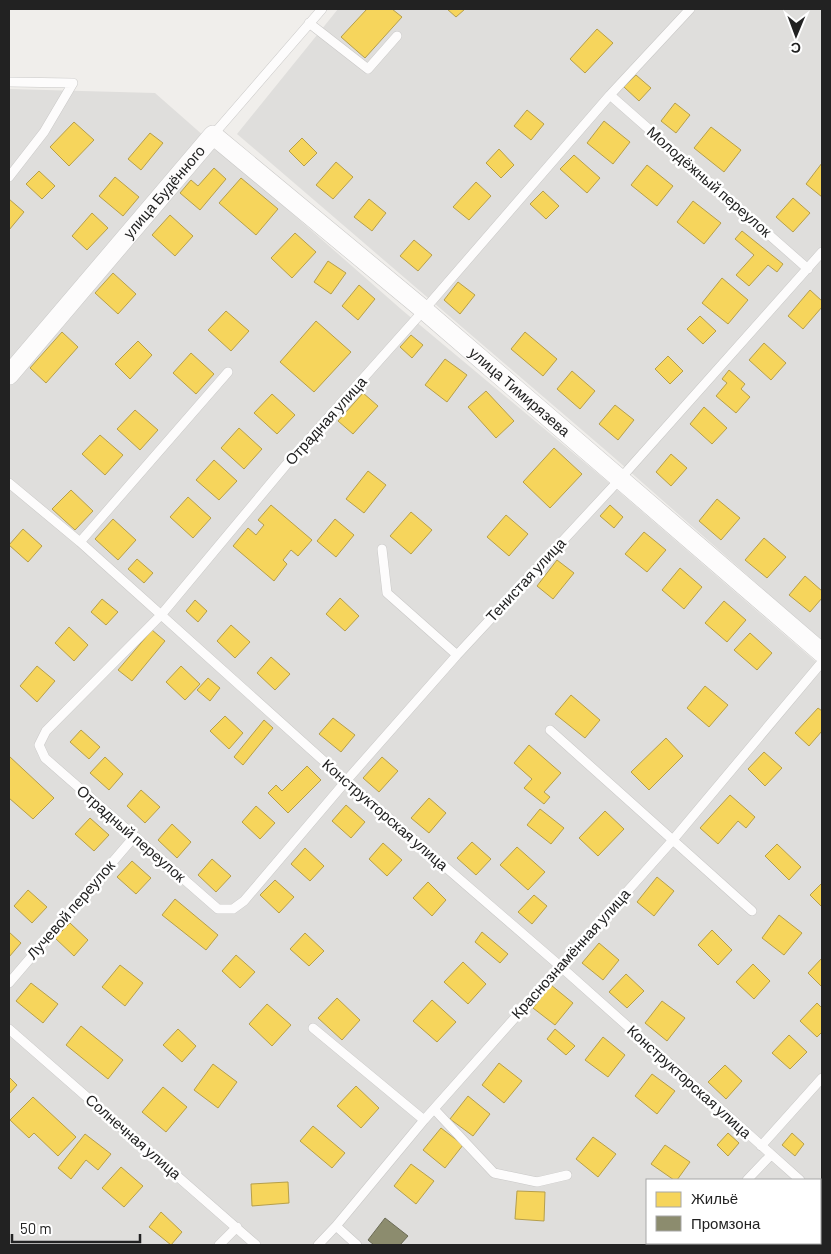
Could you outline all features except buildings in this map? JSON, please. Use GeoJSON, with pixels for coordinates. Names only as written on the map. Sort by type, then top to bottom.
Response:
{"type":"FeatureCollection","features":[{"type":"Feature","properties":{"kind":"street","name":"улица Тимирязева"},"geometry":{"type":"LineString","coordinates":[[213,135],[424,310],[822,653]]}},
{"type":"Feature","properties":{"kind":"street","name":"улица Будённого"},"geometry":{"type":"LineString","coordinates":[[9,375],[213,135]]}},
{"type":"Feature","properties":{"kind":"lane","name":"улица Будённого"},"geometry":{"type":"LineString","coordinates":[[213,135],[322,9]]}},
{"type":"Feature","properties":{"kind":"lane","name":"Отрадная улица"},"geometry":{"type":"LineString","coordinates":[[39,745],[46,731],[161,615],[286,465],[424,310],[610,94],[690,9]]}},
{"type":"Feature","properties":{"kind":"lane"},"geometry":{"type":"LineString","coordinates":[[309,24],[368,69],[397,36]]}},
{"type":"Feature","properties":{"kind":"lane"},"geometry":{"type":"LineString","coordinates":[[9,82],[73,83],[44,132],[9,177]]}},
{"type":"Feature","properties":{"kind":"lane","name":"Молодёжный переулок"},"geometry":{"type":"LineString","coordinates":[[610,94],[808,270]]}},
{"type":"Feature","properties":{"kind":"lane","name":"Тенистая улица"},"geometry":{"type":"LineString","coordinates":[[233,909],[244,901],[457,655],[620,479],[808,270],[822,252]]}},
{"type":"Feature","properties":{"kind":"lane"},"geometry":{"type":"LineString","coordinates":[[80,542],[228,372]]}},
{"type":"Feature","properties":{"kind":"lane","name":"Конструкторская улица"},"geometry":{"type":"LineString","coordinates":[[9,483],[80,542],[346,781],[560,966],[799,1179]]}},
{"type":"Feature","properties":{"kind":"lane"},"geometry":{"type":"LineString","coordinates":[[382,549],[387,593],[457,655]]}},
{"type":"Feature","properties":{"kind":"lane","name":"Краснознамённая улица"},"geometry":{"type":"LineString","coordinates":[[318,1245],[424,1120],[672,841],[822,662]]}},
{"type":"Feature","properties":{"kind":"lane"},"geometry":{"type":"LineString","coordinates":[[550,730],[752,911]]}},
{"type":"Feature","properties":{"kind":"lane","name":"Отрадный переулок"},"geometry":{"type":"LineString","coordinates":[[39,745],[44,758],[218,909],[233,909]]}},
{"type":"Feature","properties":{"kind":"lane","name":"Лучевой переулок"},"geometry":{"type":"LineString","coordinates":[[9,983],[134,837]]}},
{"type":"Feature","properties":{"kind":"lane"},"geometry":{"type":"LineString","coordinates":[[313,1028],[424,1120]]}},
{"type":"Feature","properties":{"kind":"lane","name":"Солнечная улица"},"geometry":{"type":"LineString","coordinates":[[9,1029],[256,1245]]}},
{"type":"Feature","properties":{"kind":"lane"},"geometry":{"type":"LineString","coordinates":[[761,1146],[822,1078]]}},
{"type":"Feature","properties":{"kind":"lane"},"geometry":{"type":"LineString","coordinates":[[434,1109],[494,1173],[537,1182],[567,1175]]}},
{"type":"Feature","properties":{"kind":"lane"},"geometry":{"type":"LineString","coordinates":[[748,1179],[771,1155]]}},
{"type":"Feature","properties":{"kind":"lane"},"geometry":{"type":"LineString","coordinates":[[336,1226],[357,1245]]}},
{"type":"Feature","properties":{"kind":"lane"},"geometry":{"type":"LineString","coordinates":[[219,1245],[237,1227]]}},
{"type":"Feature","properties":{"kind":"shaded area"},"geometry":{"type":"Polygon","coordinates":[[[338,9],[822,9],[822,641],[610,454],[237,134],[338,9]]]}},
{"type":"Feature","properties":{"kind":"shaded area"},"geometry":{"type":"Polygon","coordinates":[[[9,89],[155,93],[402,310],[602,477],[822,667],[822,1245],[9,1245],[9,89]]]}}]}
